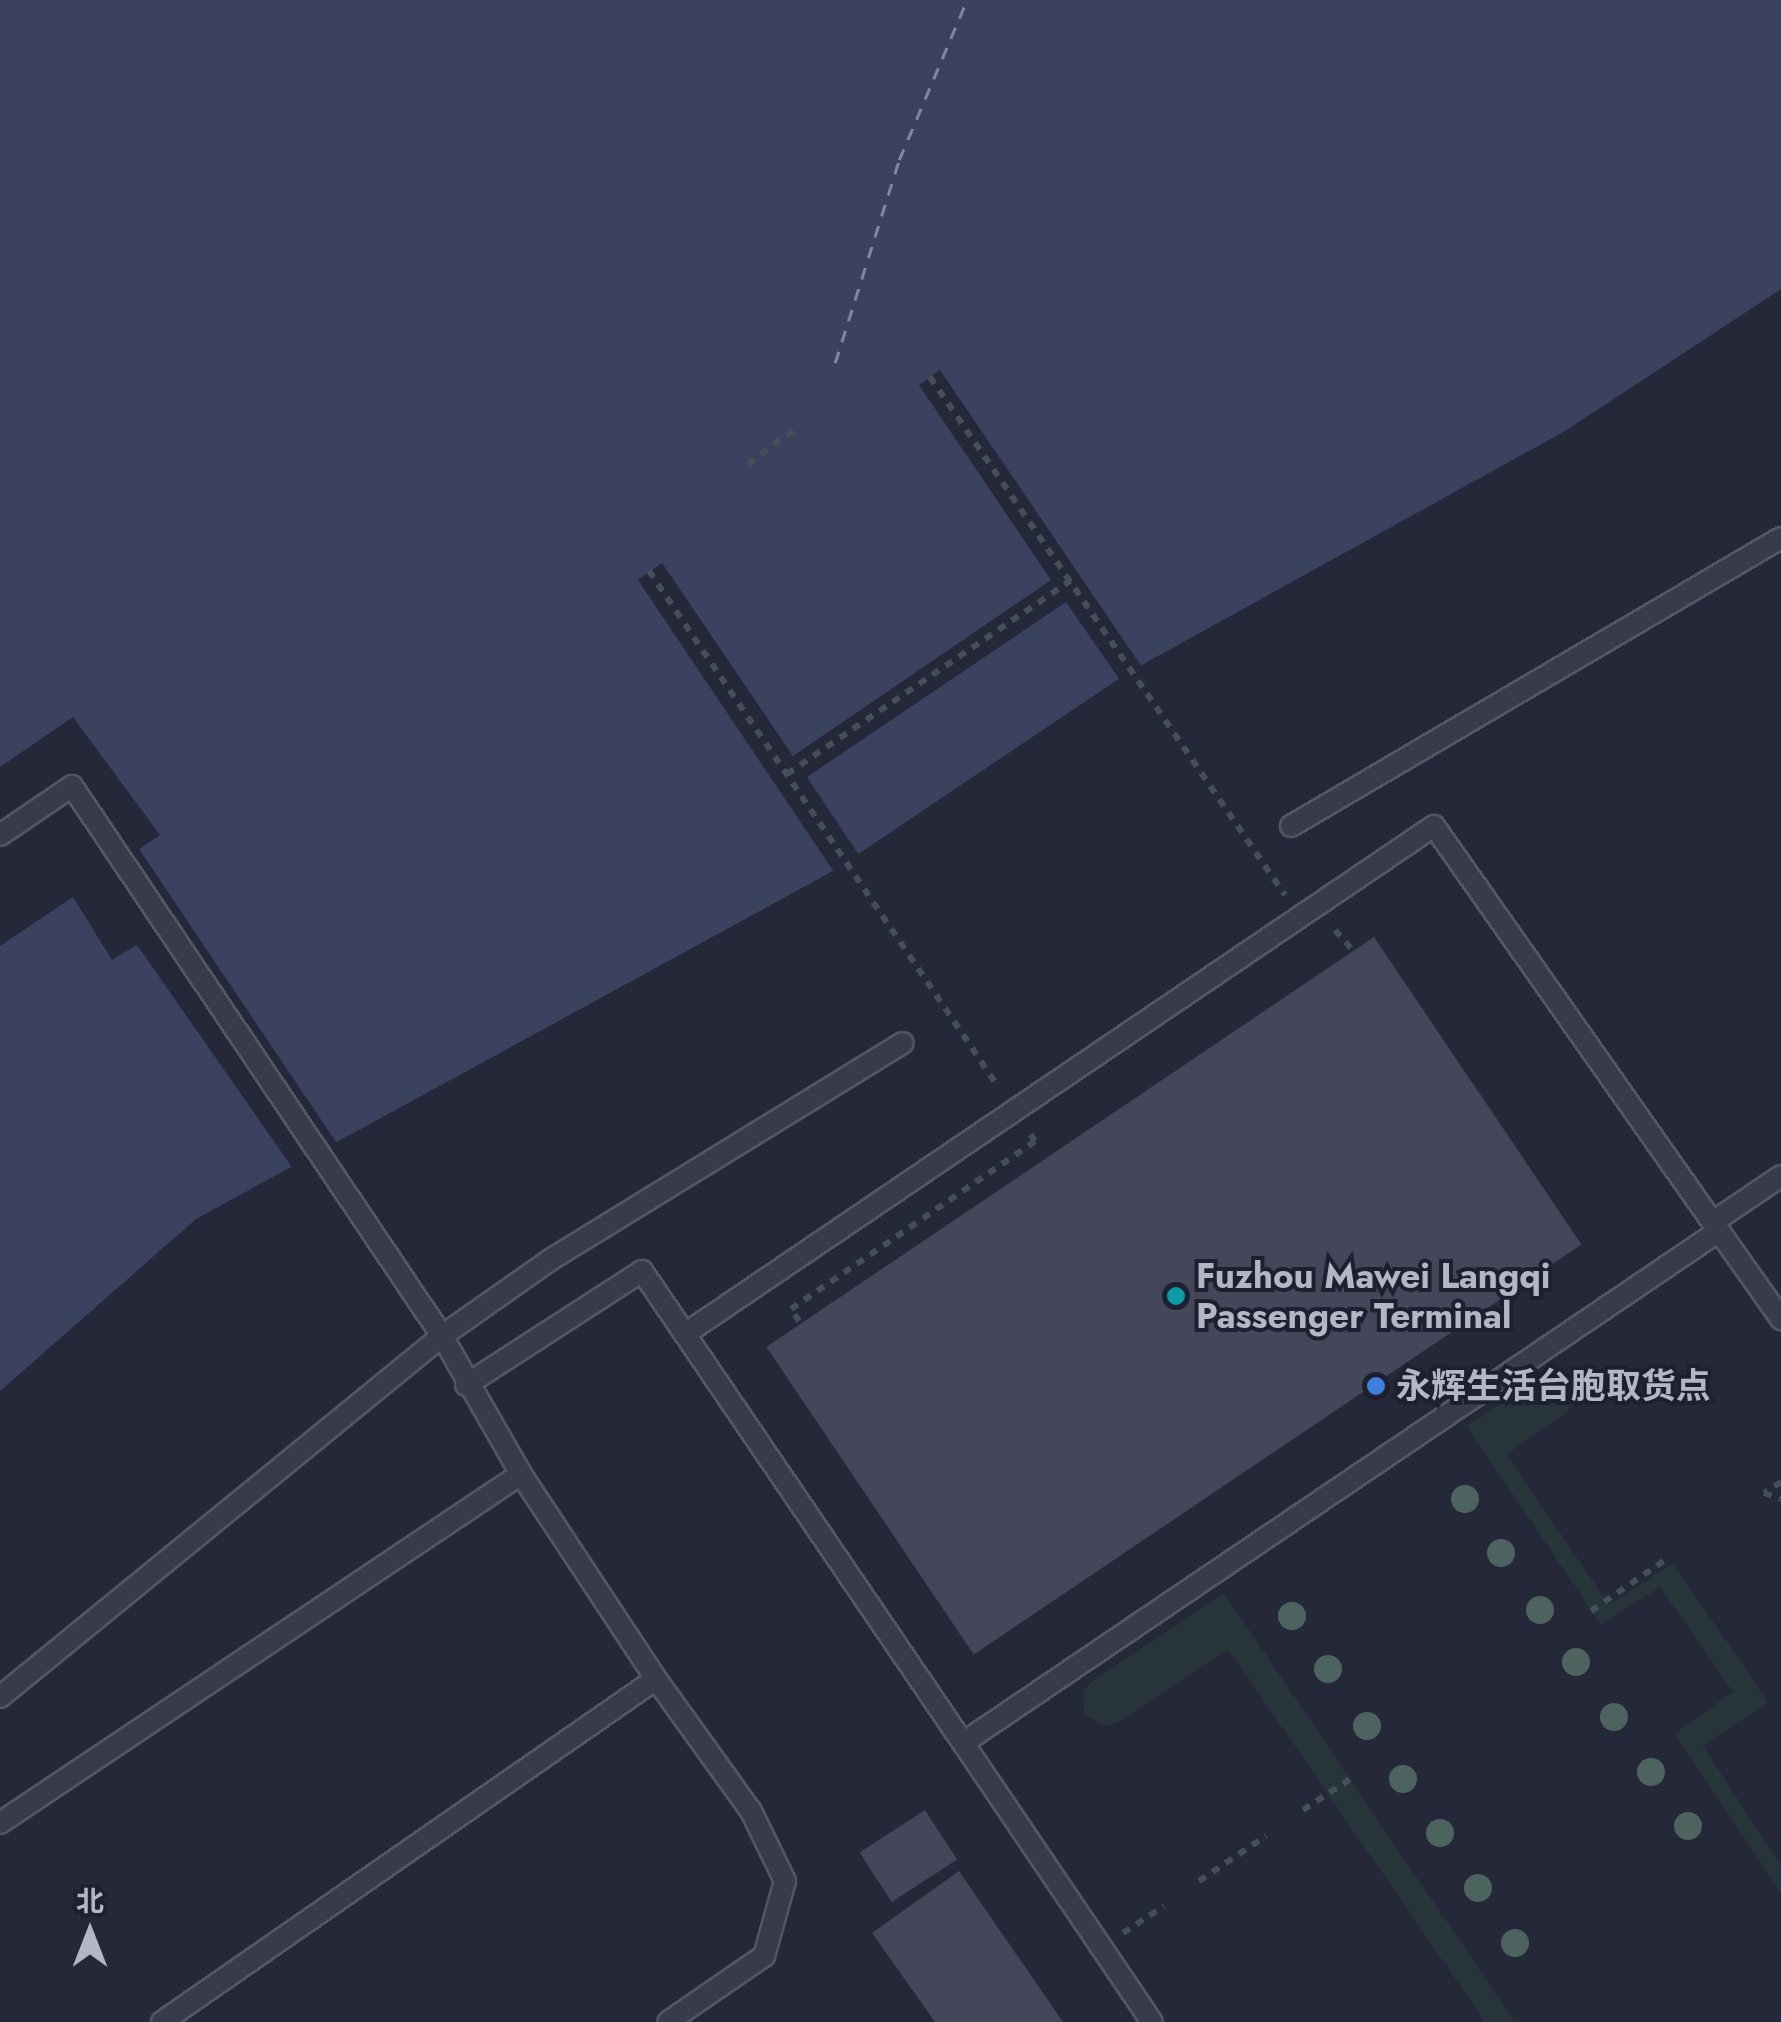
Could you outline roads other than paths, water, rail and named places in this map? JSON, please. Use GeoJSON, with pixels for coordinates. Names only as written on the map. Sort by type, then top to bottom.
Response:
{"type":"FeatureCollection","features":[{"type":"Feature","properties":{"kind":"lane"},"geometry":{"type":"LineString","coordinates":[[1291,826],[1781,538]]}},
{"type":"Feature","properties":{"kind":"lane"},"geometry":{"type":"LineString","coordinates":[[0,835],[72,786],[442,1336],[466,1385],[521,1474],[656,1679],[750,1811],[785,1881],[764,1956],[668,2022]]}},
{"type":"Feature","properties":{"kind":"lane"},"geometry":{"type":"LineString","coordinates":[[685,1334],[1434,826],[1781,1319]]}},
{"type":"Feature","properties":{"kind":"lane"},"geometry":{"type":"LineString","coordinates":[[0,1697],[442,1336],[550,1260],[903,1043]]}},
{"type":"Feature","properties":{"kind":"lane"},"geometry":{"type":"LineString","coordinates":[[963,1743],[1716,1226],[1781,1176]]}},
{"type":"Feature","properties":{"kind":"lane"},"geometry":{"type":"LineString","coordinates":[[466,1385],[642,1270],[1152,2022]]}},
{"type":"Feature","properties":{"kind":"lane"},"geometry":{"type":"LineString","coordinates":[[0,1823],[521,1474]]}},
{"type":"Feature","properties":{"kind":"lane"},"geometry":{"type":"LineString","coordinates":[[162,2022],[656,1679]]}},
{"type":"Feature","properties":{"kind":"water"},"geometry":{"type":"Polygon","coordinates":[[[0,0],[1781,0],[1781,289],[1565,431],[1129,672],[833,871],[196,1219],[0,1391],[0,0]]]}},
{"type":"Feature","properties":{"kind":"place","name":"Fuzhou Mawei Langqi Passenger Terminal"},"geometry":{"type":"Point","coordinates":[1176,1296]}},
{"type":"Feature","properties":{"kind":"place","name":"永辉生活台胞取货点"},"geometry":{"type":"Point","coordinates":[1376,1386]}}]}
